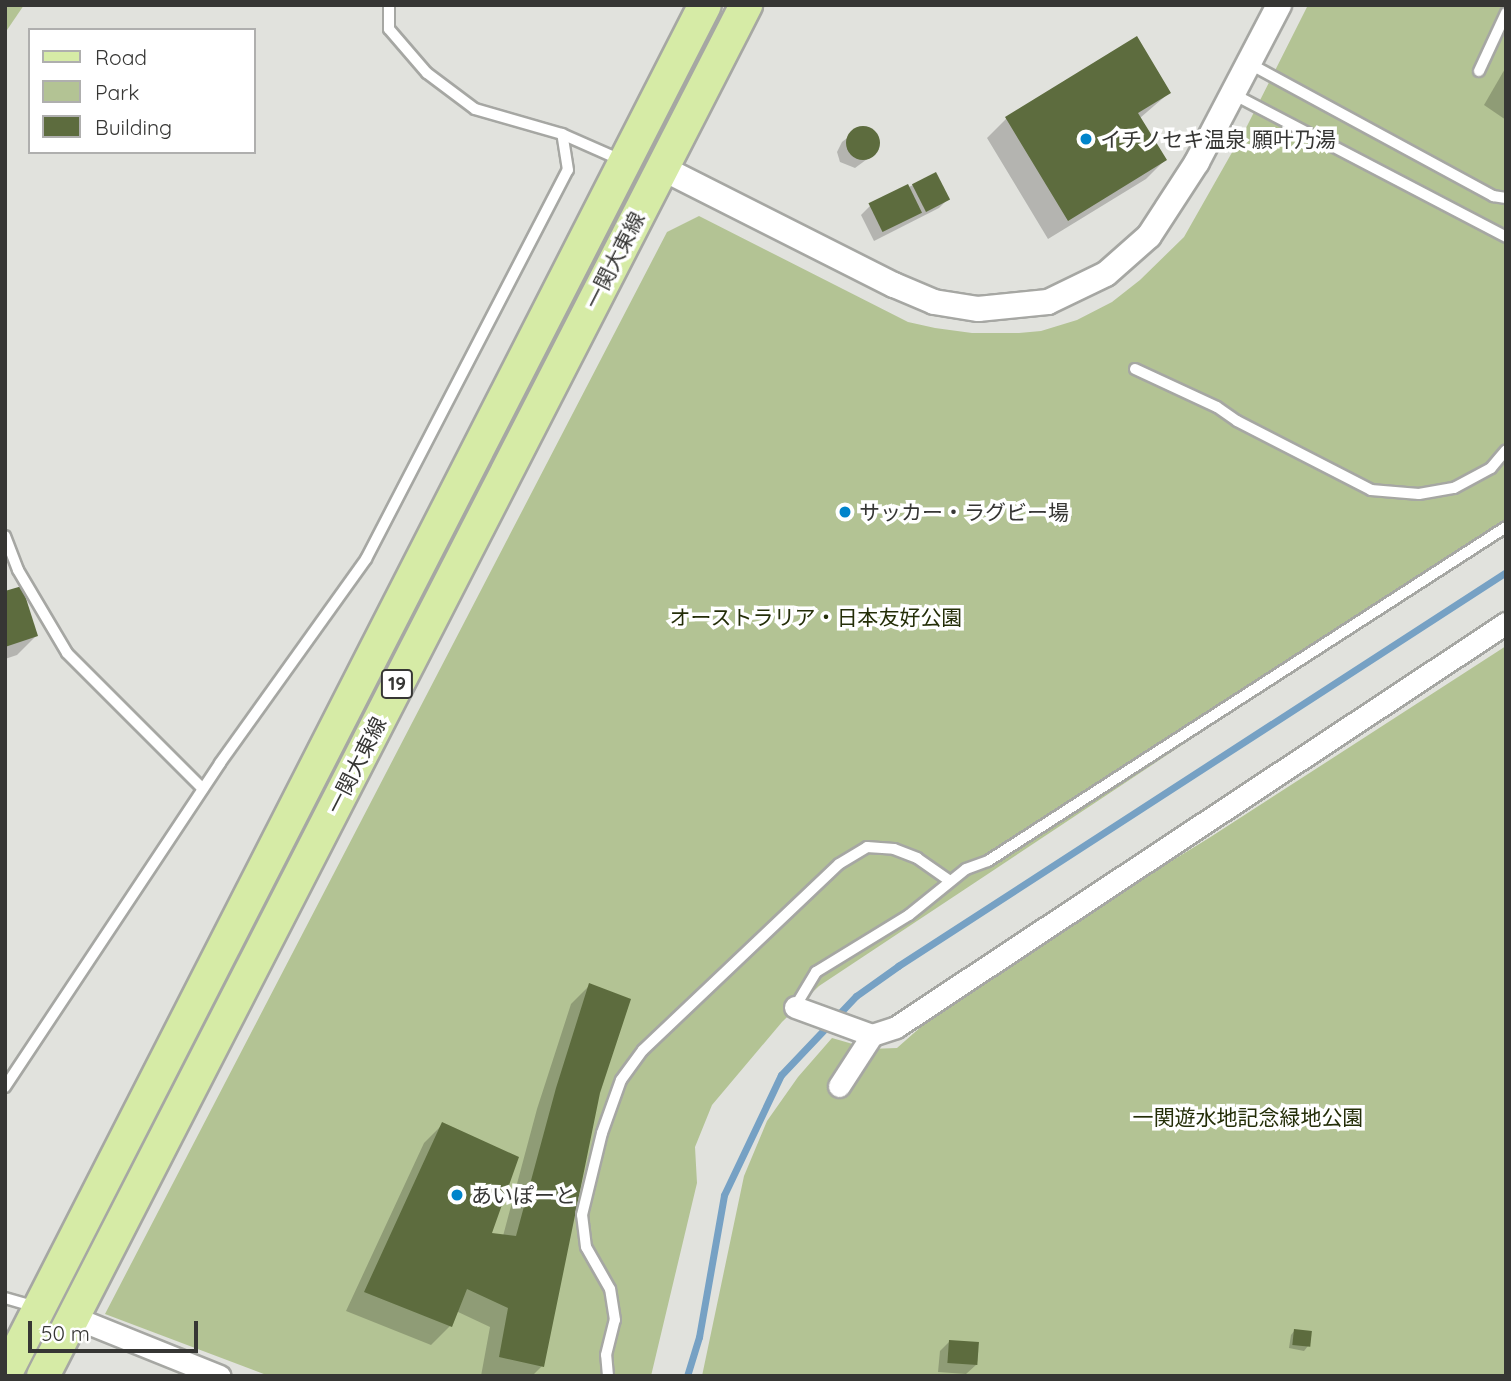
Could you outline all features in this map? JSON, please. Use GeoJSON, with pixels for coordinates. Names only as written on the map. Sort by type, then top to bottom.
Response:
{"type":"FeatureCollection","features":[{"type":"Feature","properties":{"kind":"main road","name":"一関大東線"},"geometry":{"type":"LineString","coordinates":[[5,1375],[705,5]]}},
{"type":"Feature","properties":{"kind":"main road","name":"一関大東線"},"geometry":{"type":"LineString","coordinates":[[46,1369],[746,5]]}},
{"type":"Feature","properties":{"kind":"street"},"geometry":{"type":"LineString","coordinates":[[662,168],[894,285],[934,302],[978,309],[1048,302],[1106,274],[1149,236],[1175,198],[1250,64],[1279,5]]}},
{"type":"Feature","properties":{"kind":"street"},"geometry":{"type":"LineString","coordinates":[[795,1007],[872,1035],[896,1027],[1506,623]]}},
{"type":"Feature","properties":{"kind":"street"},"geometry":{"type":"LineString","coordinates":[[839,1086],[872,1035]]}},
{"type":"Feature","properties":{"kind":"street"},"geometry":{"type":"LineString","coordinates":[[73,1318],[220,1376]]}},
{"type":"Feature","properties":{"kind":"lane"},"geometry":{"type":"LineString","coordinates":[[389,5],[390,29],[427,73],[475,109],[562,134],[626,162]]}},
{"type":"Feature","properties":{"kind":"lane"},"geometry":{"type":"LineString","coordinates":[[1479,71],[1506,13]]}},
{"type":"Feature","properties":{"kind":"lane"},"geometry":{"type":"LineString","coordinates":[[1250,64],[1482,190],[1506,198]]}},
{"type":"Feature","properties":{"kind":"lane"},"geometry":{"type":"LineString","coordinates":[[1233,94],[1506,237]]}},
{"type":"Feature","properties":{"kind":"lane"},"geometry":{"type":"LineString","coordinates":[[5,1087],[203,789],[366,559],[568,170],[562,134]]}},
{"type":"Feature","properties":{"kind":"lane"},"geometry":{"type":"LineString","coordinates":[[1135,369],[1217,407],[1237,421],[1371,490],[1419,494],[1454,488],[1491,468],[1506,450]]}},
{"type":"Feature","properties":{"kind":"lane"},"geometry":{"type":"LineString","coordinates":[[795,1007],[816,972],[909,915],[966,869],[988,861],[1506,527]]}},
{"type":"Feature","properties":{"kind":"lane"},"geometry":{"type":"LineString","coordinates":[[5,536],[18,570],[67,653],[203,789]]}},
{"type":"Feature","properties":{"kind":"lane"},"geometry":{"type":"LineString","coordinates":[[608,1376],[606,1355],[615,1320],[610,1289],[586,1247],[582,1215],[602,1133],[621,1080],[643,1050],[839,864],[867,847],[894,849],[917,858],[950,881]]}},
{"type":"Feature","properties":{"kind":"lane"},"geometry":{"type":"LineString","coordinates":[[5,1298],[40,1308]]}},
{"type":"Feature","properties":{"kind":"green space"},"geometry":{"type":"Polygon","coordinates":[[[5,5],[24,5],[5,33],[5,5]]]}},
{"type":"Feature","properties":{"kind":"green space","name":"オーストラリア・日本友好公園"},"geometry":{"type":"Polygon","coordinates":[[[1308,5],[1506,5],[1506,530],[819,986],[782,1022],[712,1105],[695,1147],[697,1183],[651,1376],[269,1376],[105,1314],[667,232],[699,216],[908,322],[935,328],[972,333],[1019,333],[1041,331],[1077,320],[1112,302],[1140,280],[1184,237],[1247,126],[1308,5]]]}},
{"type":"Feature","properties":{"kind":"green space","name":"一関遊水地記念緑地公園"},"geometry":{"type":"Polygon","coordinates":[[[1506,646],[1506,1376],[702,1376],[744,1176],[767,1121],[798,1077],[832,1038],[870,1049],[897,1048],[966,987],[1209,838],[1506,646]]]}},
{"type":"Feature","properties":{"kind":"building","name":"イチノセキ温泉 願叶乃湯"},"geometry":{"type":"Polygon","coordinates":[[[1137,36],[1171,93],[1138,113],[1167,160],[1068,221],[1005,117],[1137,36]]]}},
{"type":"Feature","properties":{"kind":"building"},"geometry":{"type":"Polygon","coordinates":[[[863,126],[875,131],[880,143],[875,155],[863,160],[851,155],[846,143],[851,131],[863,126]]]}},
{"type":"Feature","properties":{"kind":"building"},"geometry":{"type":"Polygon","coordinates":[[[936,172],[950,200],[926,212],[912,184],[936,172]]]}},
{"type":"Feature","properties":{"kind":"building"},"geometry":{"type":"Polygon","coordinates":[[[908,184],[922,213],[882,232],[868,203],[908,184]]]}},
{"type":"Feature","properties":{"kind":"building"},"geometry":{"type":"Polygon","coordinates":[[[22,586],[38,636],[5,647],[5,591],[22,586]]]}},
{"type":"Feature","properties":{"kind":"building","name":"あいぽーと"},"geometry":{"type":"Polygon","coordinates":[[[589,983],[631,999],[600,1093],[544,1367],[499,1357],[508,1308],[467,1289],[452,1327],[364,1292],[442,1122],[519,1157],[492,1233],[516,1236],[556,1088],[589,983]]]}},
{"type":"Feature","properties":{"kind":"building"},"geometry":{"type":"Polygon","coordinates":[[[1294,1329],[1312,1331],[1310,1347],[1292,1345],[1294,1329]]]}},
{"type":"Feature","properties":{"kind":"building"},"geometry":{"type":"Polygon","coordinates":[[[949,1340],[979,1342],[977,1365],[947,1363],[949,1340]]]}},
{"type":"Feature","properties":{"kind":"waterway"},"geometry":{"type":"LineString","coordinates":[[687,1376],[699,1337],[724,1195],[781,1075],[856,996],[898,966],[1506,572]]}},
{"type":"Feature","properties":{"kind":"place","name":"イチノセキ温泉 願叶乃湯"},"geometry":{"type":"Point","coordinates":[1086,139]}},
{"type":"Feature","properties":{"kind":"place","name":"サッカー・ラグビー場"},"geometry":{"type":"Point","coordinates":[845,512]}},
{"type":"Feature","properties":{"kind":"place","name":"あいぽーと"},"geometry":{"type":"Point","coordinates":[457,1195]}}]}
